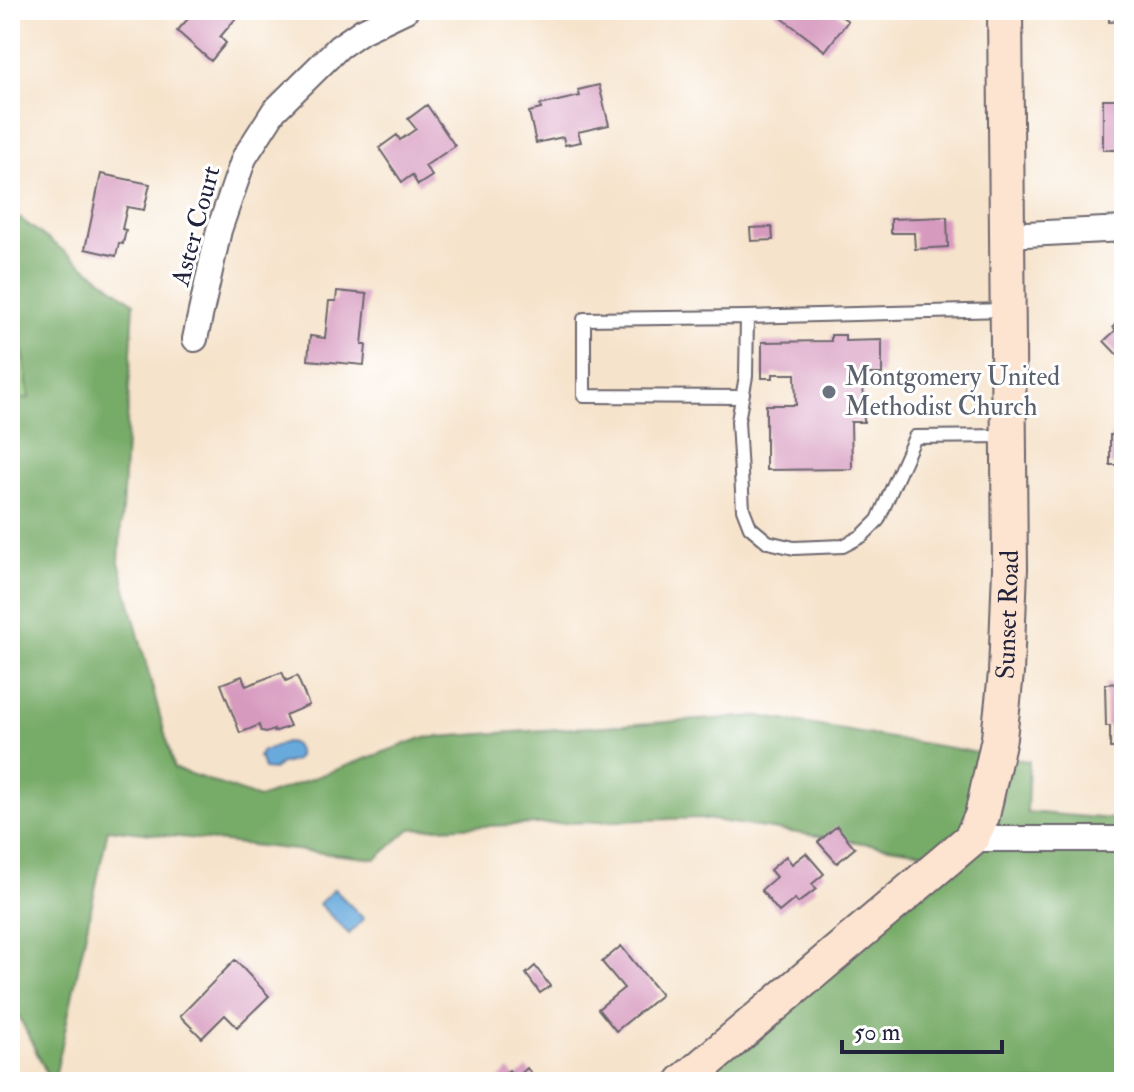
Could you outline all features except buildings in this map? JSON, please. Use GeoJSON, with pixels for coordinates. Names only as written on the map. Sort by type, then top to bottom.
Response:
{"type":"FeatureCollection","features":[{"type":"Feature","properties":{"kind":"street","name":"Aster Court"},"geometry":{"type":"LineString","coordinates":[[195,339],[219,230],[244,158],[274,111],[339,47],[362,31],[406,10]]}},
{"type":"Feature","properties":{"kind":"street","name":"Sunset Road"},"geometry":{"type":"LineString","coordinates":[[683,1082],[971,839],[982,816],[999,738],[1006,673],[1010,568],[1005,10]]}},
{"type":"Feature","properties":{"kind":"street"},"geometry":{"type":"LineString","coordinates":[[1007,235],[1124,229]]}},
{"type":"Feature","properties":{"kind":"street"},"geometry":{"type":"LineString","coordinates":[[971,839],[1124,839]]}},
{"type":"Feature","properties":{"kind":"lane"},"geometry":{"type":"LineString","coordinates":[[742,397],[584,396],[584,319],[1007,310]]}},
{"type":"Feature","properties":{"kind":"lane"},"geometry":{"type":"LineString","coordinates":[[747,317],[746,376],[738,421],[743,509],[750,527],[768,542],[794,548],[843,546],[862,536],[878,520],[915,437],[1008,436]]}},
{"type":"Feature","properties":{"kind":"green space"},"geometry":{"type":"Polygon","coordinates":[[[10,211],[134,303],[119,562],[174,768],[259,798],[422,738],[759,716],[1029,761],[1027,812],[1124,820],[1124,1082],[690,1082],[961,858],[699,818],[410,829],[376,859],[108,829],[54,1082],[51,1082],[10,998],[10,400],[29,398],[10,236],[10,211]]]}},
{"type":"Feature","properties":{"kind":"green space"},"geometry":{"type":"Polygon","coordinates":[[[10,236],[29,399],[10,400],[10,236]]]}},
{"type":"Feature","properties":{"kind":"water"},"geometry":{"type":"Polygon","coordinates":[[[285,742],[296,746],[298,757],[273,770],[264,769],[258,757],[263,750],[285,742]]]}},
{"type":"Feature","properties":{"kind":"water"},"geometry":{"type":"Polygon","coordinates":[[[334,889],[364,919],[349,934],[319,904],[334,889]]]}},
{"type":"Feature","properties":{"kind":"place","name":"Montgomery United Methodist Church"},"geometry":{"type":"Point","coordinates":[829,392]}}]}
